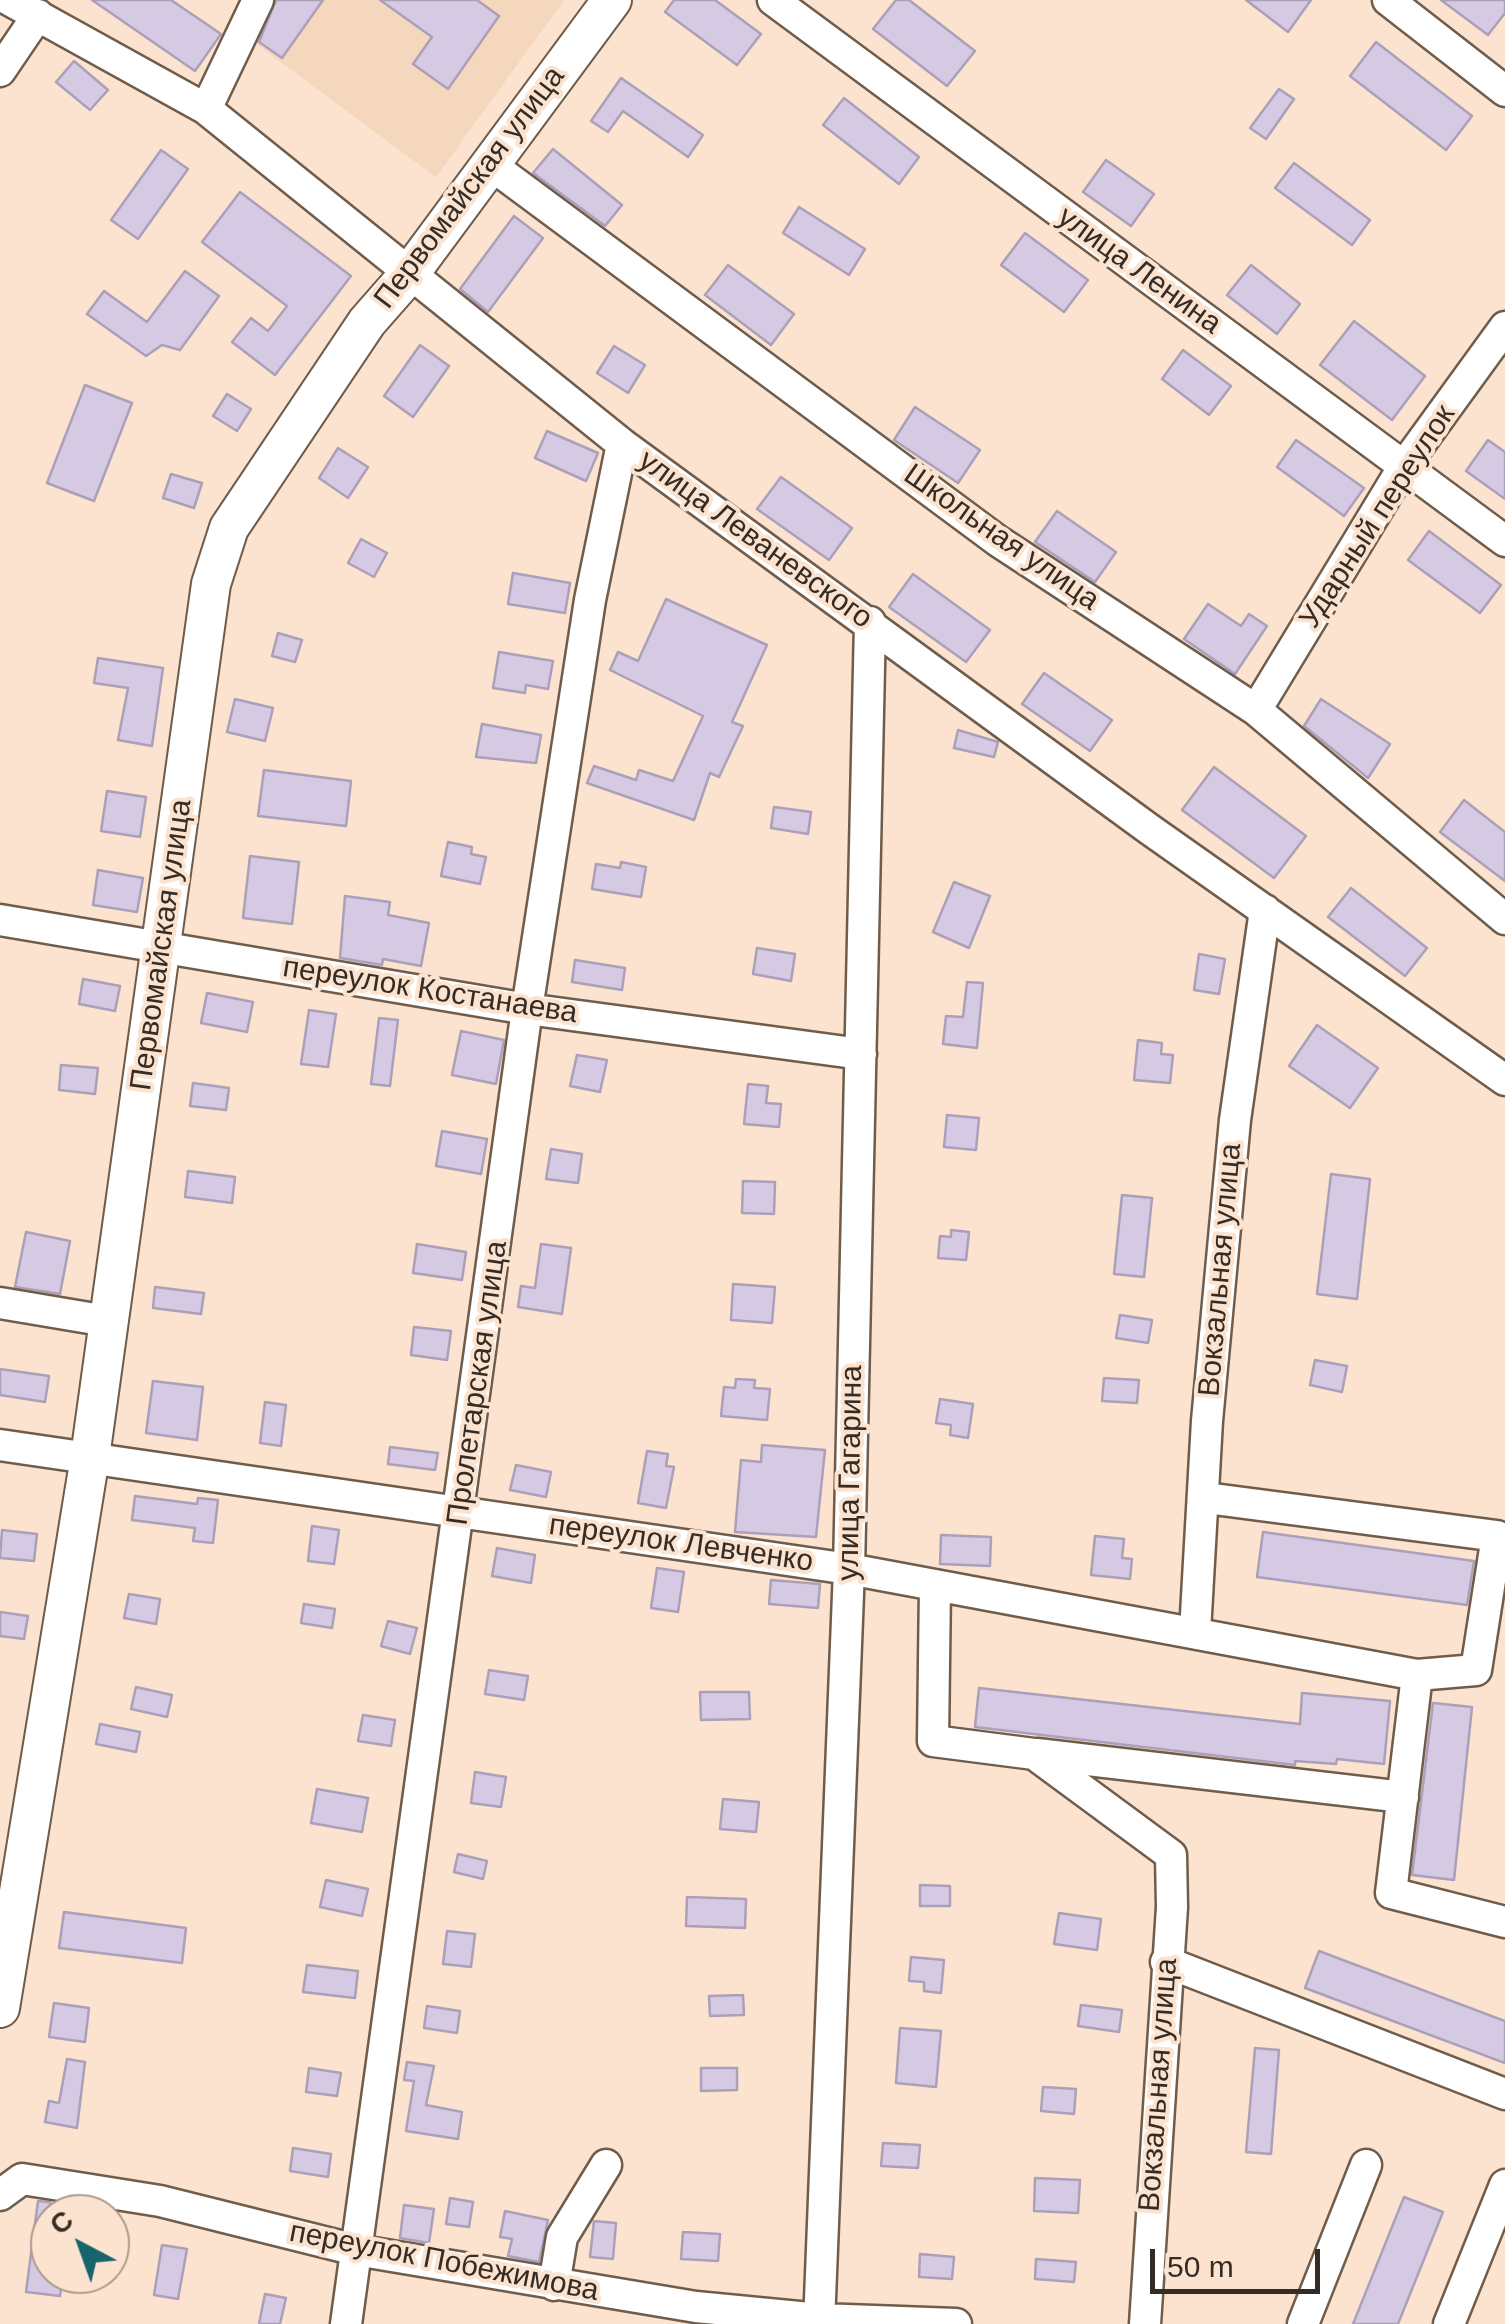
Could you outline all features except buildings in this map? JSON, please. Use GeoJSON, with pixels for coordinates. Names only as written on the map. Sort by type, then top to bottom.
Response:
{"type":"FeatureCollection","features":[{"type":"Feature","properties":{"kind":"main road","name":"Первомайская улица"},"geometry":{"type":"LineString","coordinates":[[0,2008],[90,1457],[211,584],[229,528],[367,322],[410,273],[612,0]]}},
{"type":"Feature","properties":{"kind":"street","name":"улица Леваневского"},"geometry":{"type":"LineString","coordinates":[[9,0],[206,110],[622,444],[1505,1080]]}},
{"type":"Feature","properties":{"kind":"street"},"geometry":{"type":"LineString","coordinates":[[206,110],[258,0]]}},
{"type":"Feature","properties":{"kind":"street","name":"улица Ленина"},"geometry":{"type":"LineString","coordinates":[[773,0],[1505,541]]}},
{"type":"Feature","properties":{"kind":"street"},"geometry":{"type":"LineString","coordinates":[[1388,0],[1505,91]]}},
{"type":"Feature","properties":{"kind":"street"},"geometry":{"type":"LineString","coordinates":[[0,71],[38,16]]}},
{"type":"Feature","properties":{"kind":"street","name":"Школьная улица"},"geometry":{"type":"LineString","coordinates":[[491,165],[998,541],[1256,710],[1505,919]]}},
{"type":"Feature","properties":{"kind":"street","name":"Ударный переулок"},"geometry":{"type":"LineString","coordinates":[[1256,710],[1404,466],[1505,328]]}},
{"type":"Feature","properties":{"kind":"street","name":"Пролетарская улица"},"geometry":{"type":"LineString","coordinates":[[346,2324],[461,1511],[527,1009],[590,600],[622,444]]}},
{"type":"Feature","properties":{"kind":"street","name":"улица Гагарина"},"geometry":{"type":"LineString","coordinates":[[820,2322],[849,1569],[870,622]]}},
{"type":"Feature","properties":{"kind":"street","name":"Вокзальная улица"},"geometry":{"type":"LineString","coordinates":[[1195,1632],[1206,1498],[1207,1421],[1235,1120],[1265,910]]}},
{"type":"Feature","properties":{"kind":"street","name":"переулок Костанаева"},"geometry":{"type":"LineString","coordinates":[[0,920],[527,1009],[860,1054]]}},
{"type":"Feature","properties":{"kind":"street"},"geometry":{"type":"LineString","coordinates":[[0,1303],[108,1321]]}},
{"type":"Feature","properties":{"kind":"street","name":"переулок Левченко"},"geometry":{"type":"LineString","coordinates":[[0,1445],[849,1569],[1418,1675],[1476,1670],[1497,1536],[1206,1498]]}},
{"type":"Feature","properties":{"kind":"street"},"geometry":{"type":"LineString","coordinates":[[935,1585],[933,1741],[1402,1797]]}},
{"type":"Feature","properties":{"kind":"street"},"geometry":{"type":"LineString","coordinates":[[1418,1675],[1391,1893],[1505,1922]]}},
{"type":"Feature","properties":{"kind":"street","name":"Вокзальная улица"},"geometry":{"type":"LineString","coordinates":[[1034,1754],[1170,1855],[1172,1906],[1145,2324]]}},
{"type":"Feature","properties":{"kind":"street"},"geometry":{"type":"LineString","coordinates":[[1166,1962],[1505,2094]]}},
{"type":"Feature","properties":{"kind":"street"},"geometry":{"type":"LineString","coordinates":[[554,2285],[562,2237],[584,2194],[606,2165]]}},
{"type":"Feature","properties":{"kind":"street"},"geometry":{"type":"LineString","coordinates":[[1303,2324],[1366,2165]]}},
{"type":"Feature","properties":{"kind":"street","name":"переулок Побежимова"},"geometry":{"type":"LineString","coordinates":[[0,2195],[22,2179],[160,2201],[356,2250],[696,2308],[820,2322],[956,2324]]}},
{"type":"Feature","properties":{"kind":"street"},"geometry":{"type":"LineString","coordinates":[[1449,2324],[1505,2185]]}},
{"type":"Feature","properties":{"kind":"shaded area"},"geometry":{"type":"Polygon","coordinates":[[[275,0],[564,0],[436,177],[248,38],[275,0]]]}}]}
